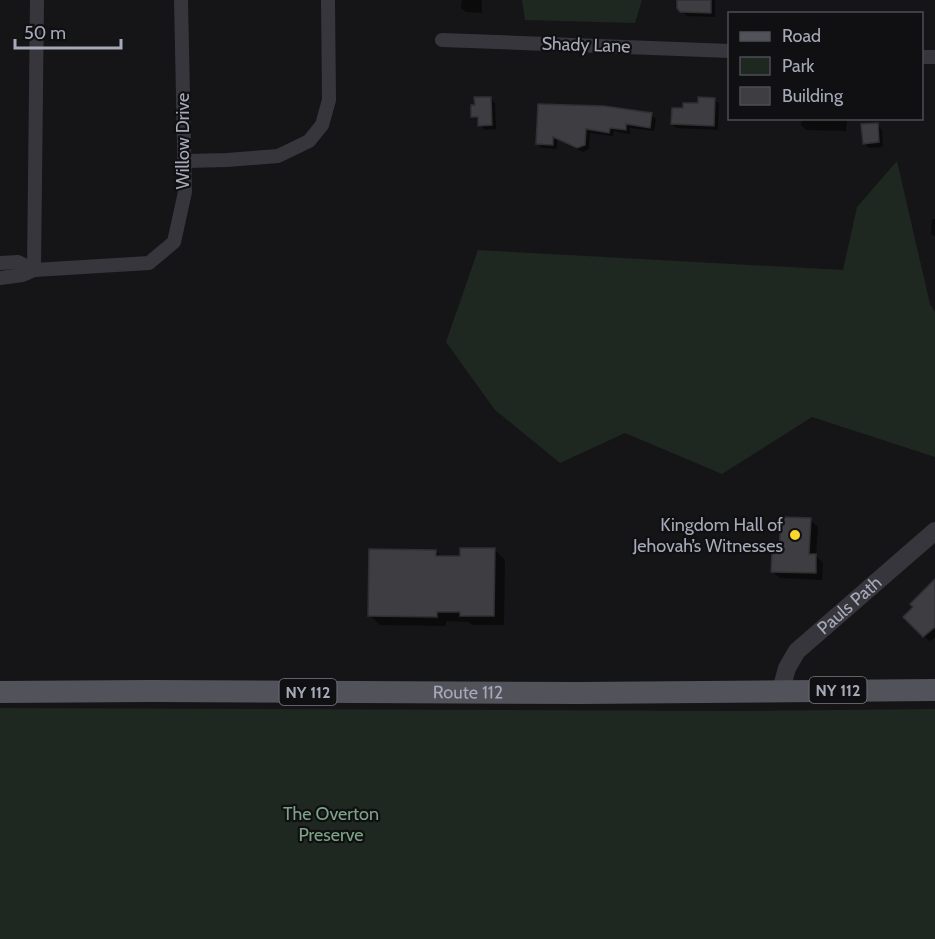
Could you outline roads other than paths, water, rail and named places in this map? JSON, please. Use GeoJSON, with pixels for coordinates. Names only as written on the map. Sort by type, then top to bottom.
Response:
{"type":"FeatureCollection","features":[{"type":"Feature","properties":{"kind":"main road","name":"Route 112"},"geometry":{"type":"LineString","coordinates":[[0,692],[151,690],[579,693],[935,690]]}},
{"type":"Feature","properties":{"kind":"street"},"geometry":{"type":"LineString","coordinates":[[34,270],[37,0]]}},
{"type":"Feature","properties":{"kind":"street","name":"Willow Drive"},"geometry":{"type":"LineString","coordinates":[[0,278],[23,275],[34,270],[149,263],[174,242],[185,192],[181,0]]}},
{"type":"Feature","properties":{"kind":"street"},"geometry":{"type":"LineString","coordinates":[[184,161],[278,156],[309,141],[322,125],[329,100],[328,0]]}},
{"type":"Feature","properties":{"kind":"street","name":"Shady Lane"},"geometry":{"type":"LineString","coordinates":[[442,40],[728,51]]}},
{"type":"Feature","properties":{"kind":"street","name":"Willow Drive"},"geometry":{"type":"LineString","coordinates":[[0,263],[18,262],[34,270]]}},
{"type":"Feature","properties":{"kind":"street","name":"Pauls Path"},"geometry":{"type":"LineString","coordinates":[[781,690],[787,668],[797,651],[935,531]]}},
{"type":"Feature","properties":{"kind":"place","name":"Kingdom Hall of Jehovah’s Witnesses"},"geometry":{"type":"Point","coordinates":[795,535]}},
{"type":"Feature","properties":{"kind":"park label","name":"The Overton Preserve"},"geometry":{"type":"Point","coordinates":[331,824]}}]}
